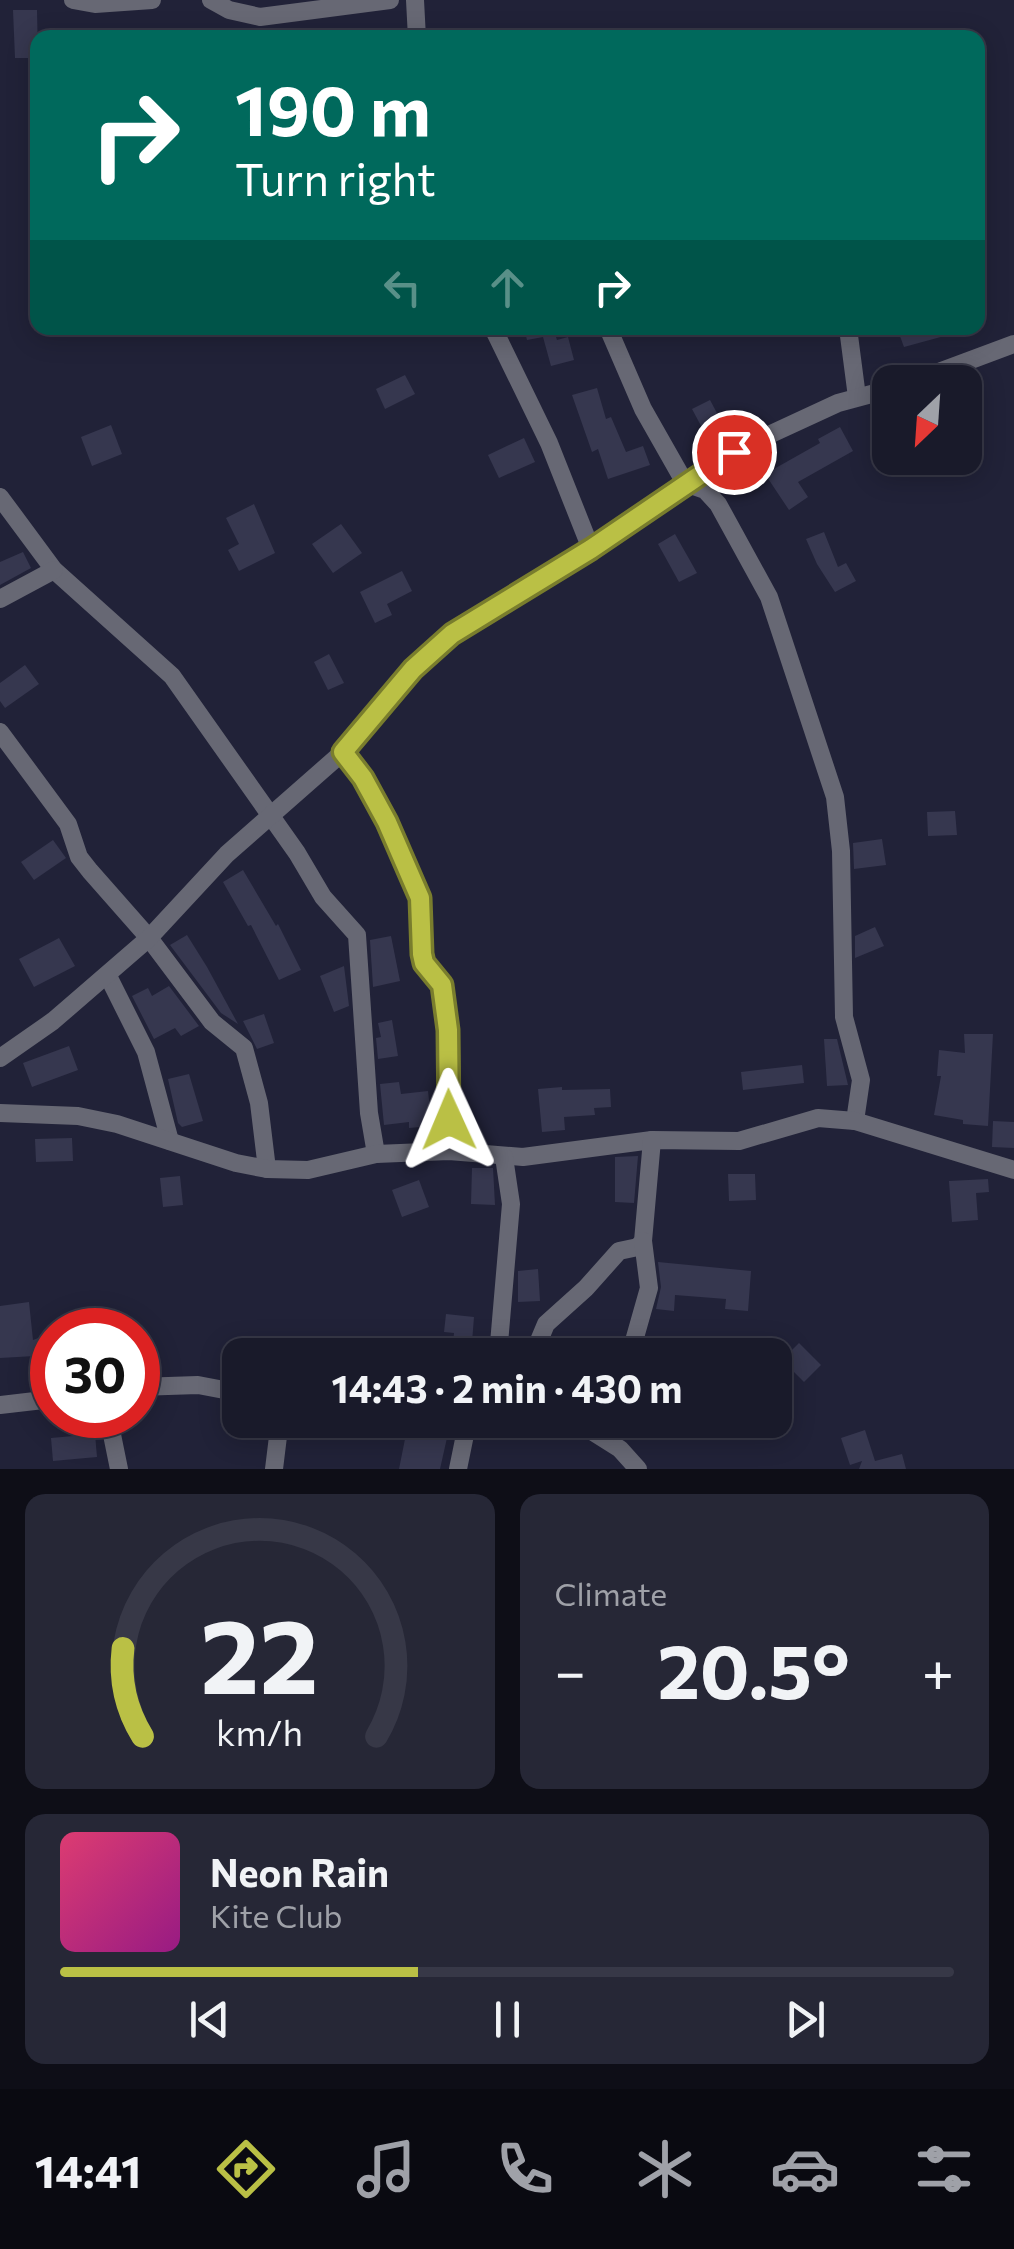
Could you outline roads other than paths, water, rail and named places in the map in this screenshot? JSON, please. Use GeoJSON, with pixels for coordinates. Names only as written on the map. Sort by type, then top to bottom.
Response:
{"type":"FeatureCollection","features":[{"type":"Feature","properties":{"kind":"street"},"geometry":{"type":"LineString","coordinates":[[72,0],[95,4],[152,0]]}},
{"type":"Feature","properties":{"kind":"street"},"geometry":{"type":"LineString","coordinates":[[211,0],[260,17],[390,0]]}},
{"type":"Feature","properties":{"kind":"street"},"geometry":{"type":"LineString","coordinates":[[415,0],[417,30]]}},
{"type":"Feature","properties":{"kind":"street"},"geometry":{"type":"LineString","coordinates":[[496,335],[549,443],[591,549]]}},
{"type":"Feature","properties":{"kind":"street"},"geometry":{"type":"LineString","coordinates":[[611,335],[644,409],[685,483],[705,490],[718,504],[769,596],[835,797],[844,1017],[861,1080],[855,1121]]}},
{"type":"Feature","properties":{"kind":"street"},"geometry":{"type":"LineString","coordinates":[[849,335],[857,397]]}},
{"type":"Feature","properties":{"kind":"street"},"geometry":{"type":"LineString","coordinates":[[958,365],[1014,344]]}},
{"type":"Feature","properties":{"kind":"street"},"geometry":{"type":"LineString","coordinates":[[0,1058],[53,1021],[149,938],[207,874],[343,752],[413,669],[452,634],[591,549],[734,452],[804,417],[872,393]]}},
{"type":"Feature","properties":{"kind":"street"},"geometry":{"type":"LineString","coordinates":[[0,497],[54,570],[172,676],[323,896],[357,936],[368,1113],[376,1154]]}},
{"type":"Feature","properties":{"kind":"street"},"geometry":{"type":"LineString","coordinates":[[0,599],[54,570]]}},
{"type":"Feature","properties":{"kind":"street"},"geometry":{"type":"LineString","coordinates":[[0,732],[68,824],[79,856],[90,871],[149,938],[212,1022],[244,1048],[259,1104],[268,1170]]}},
{"type":"Feature","properties":{"kind":"street"},"geometry":{"type":"LineString","coordinates":[[343,752],[363,778],[387,822],[420,898],[422,954],[424,963],[442,985],[448,1030],[449,1151]]}},
{"type":"Feature","properties":{"kind":"street"},"geometry":{"type":"LineString","coordinates":[[108,976],[146,1052],[170,1141]]}},
{"type":"Feature","properties":{"kind":"street"},"geometry":{"type":"LineString","coordinates":[[0,1113],[78,1116],[268,1170],[308,1170],[376,1154],[449,1151],[504,1157],[652,1140],[738,1140],[818,1118],[855,1121],[1014,1170]]}},
{"type":"Feature","properties":{"kind":"street"},"geometry":{"type":"LineString","coordinates":[[635,1338],[649,1288],[643,1241],[652,1140]]}},
{"type":"Feature","properties":{"kind":"street"},"geometry":{"type":"LineString","coordinates":[[500,1338],[512,1204],[504,1157]]}},
{"type":"Feature","properties":{"kind":"street"},"geometry":{"type":"LineString","coordinates":[[540,1338],[546,1324],[619,1251],[638,1247],[643,1241]]}},
{"type":"Feature","properties":{"kind":"street"},"geometry":{"type":"LineString","coordinates":[[160,1386],[198,1385],[222,1390]]}},
{"type":"Feature","properties":{"kind":"street"},"geometry":{"type":"LineString","coordinates":[[0,1405],[30,1402]]}},
{"type":"Feature","properties":{"kind":"street"},"geometry":{"type":"LineString","coordinates":[[113,1438],[119,1469]]}},
{"type":"Feature","properties":{"kind":"street"},"geometry":{"type":"LineString","coordinates":[[274,1469],[278,1438]]}},
{"type":"Feature","properties":{"kind":"street"},"geometry":{"type":"LineString","coordinates":[[458,1469],[464,1438]]}},
{"type":"Feature","properties":{"kind":"street"},"geometry":{"type":"LineString","coordinates":[[605,1438],[628,1455],[638,1469]]}}]}
